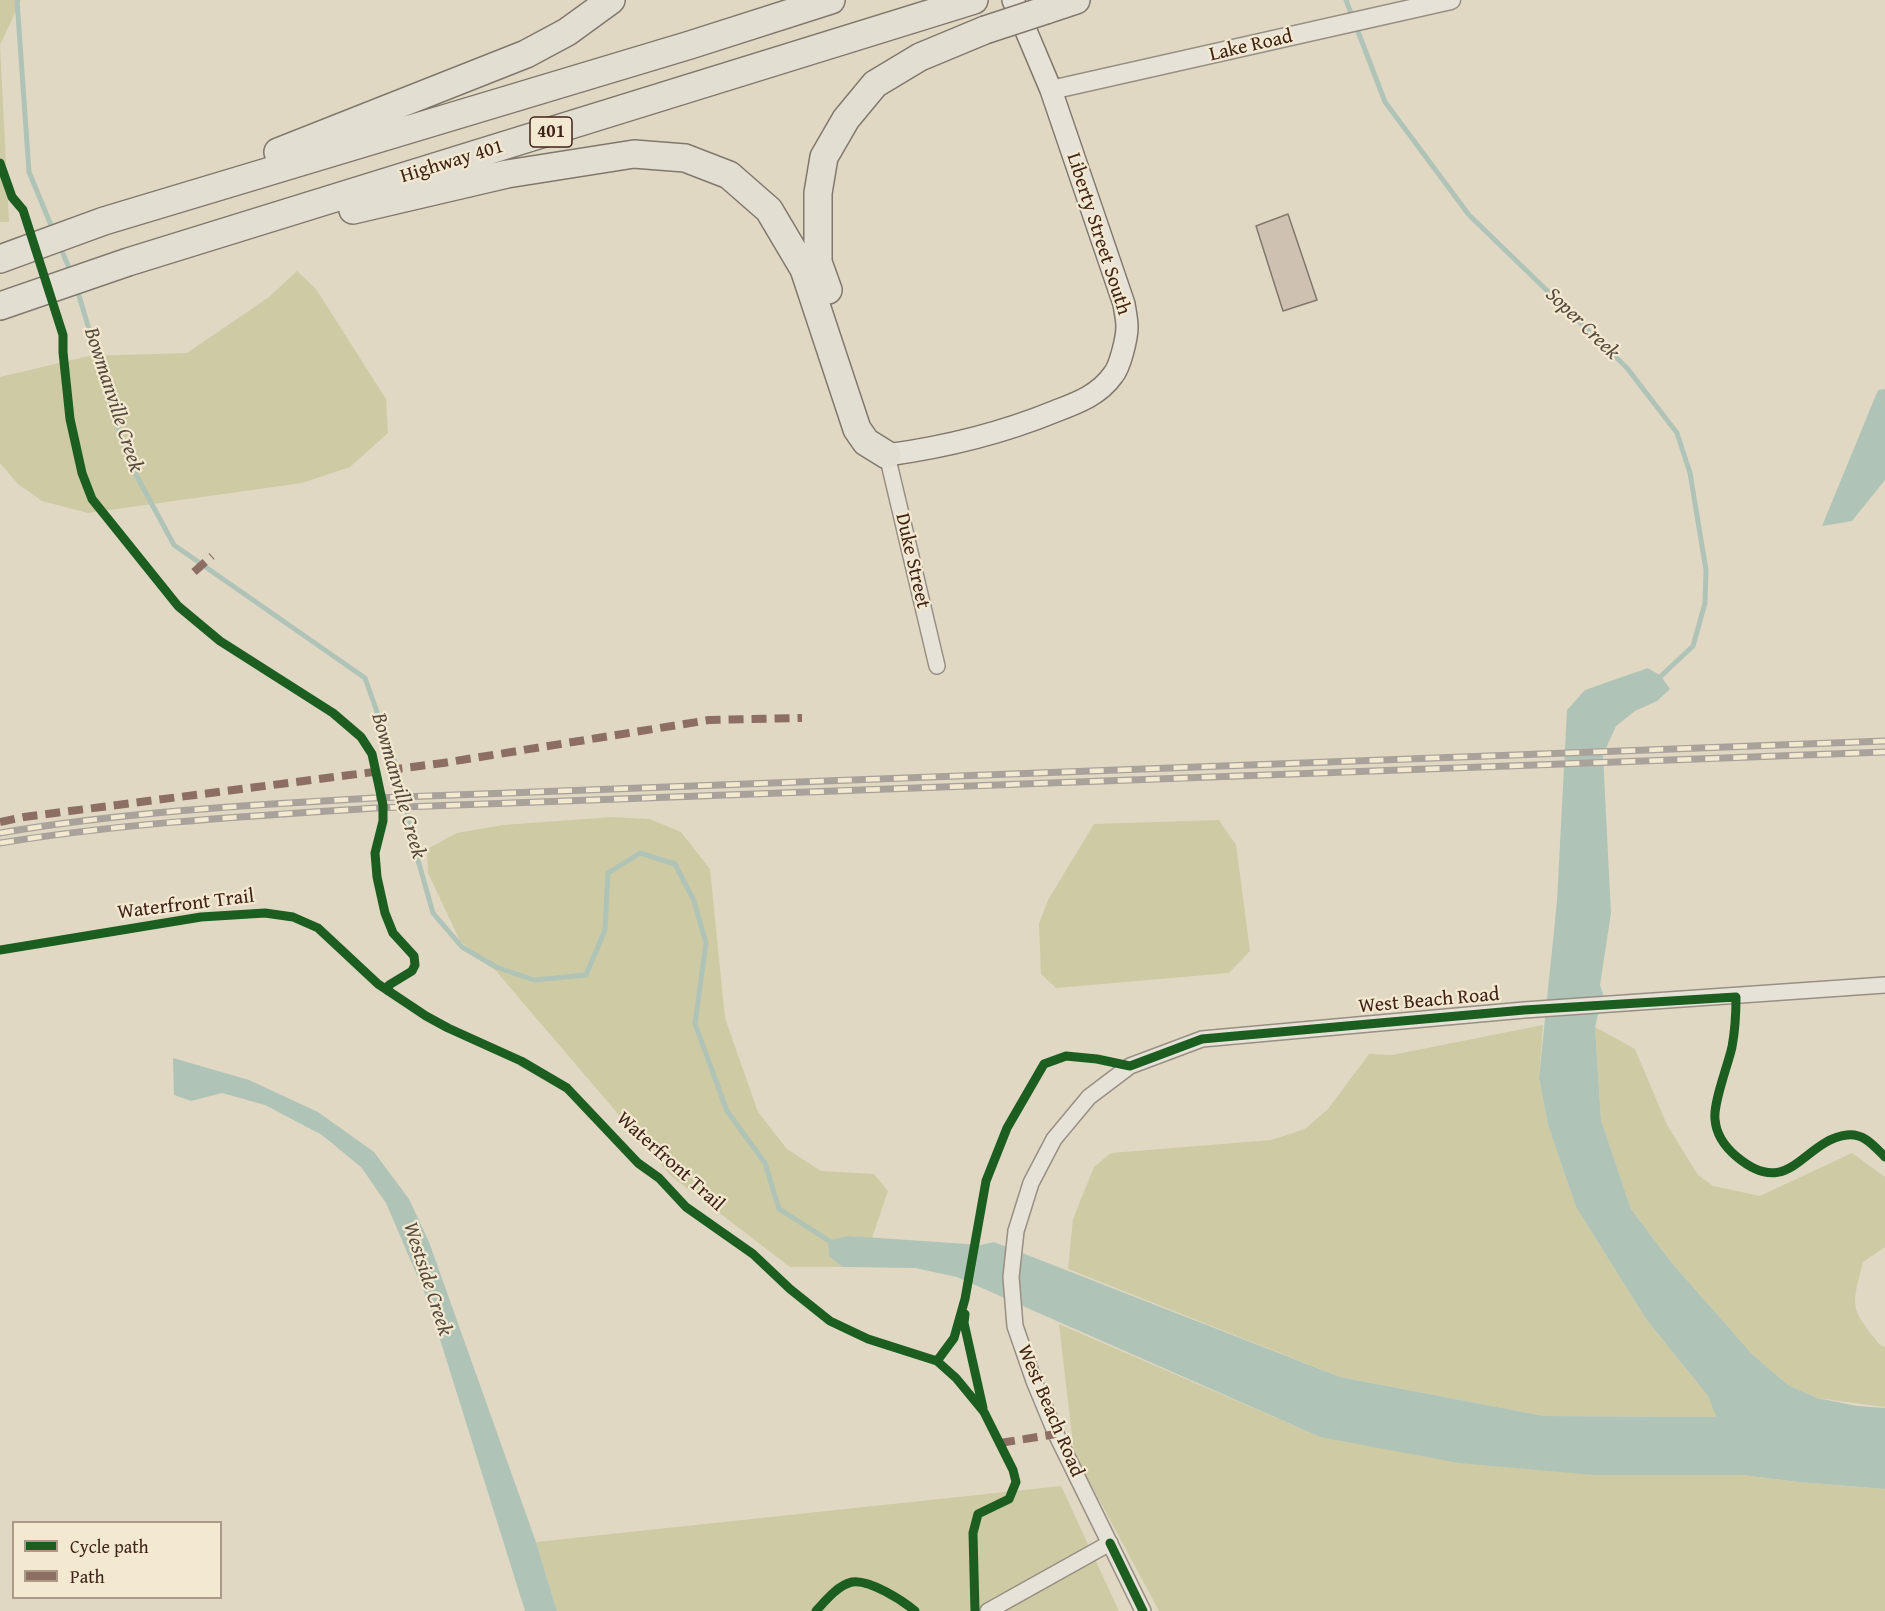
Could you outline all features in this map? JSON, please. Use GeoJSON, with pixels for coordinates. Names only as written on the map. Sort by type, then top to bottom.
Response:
{"type":"FeatureCollection","features":[{"type":"Feature","properties":{"kind":"highway"},"geometry":{"type":"LineString","coordinates":[[104,221],[526,54],[567,32],[611,0]]}},
{"type":"Feature","properties":{"kind":"highway","name":"401"},"geometry":{"type":"LineString","coordinates":[[0,260],[104,221],[690,45],[831,0]]}},
{"type":"Feature","properties":{"kind":"highway","name":"Highway 401"},"geometry":{"type":"LineString","coordinates":[[0,306],[128,262],[974,0]]}},
{"type":"Feature","properties":{"kind":"highway"},"geometry":{"type":"LineString","coordinates":[[887,455],[818,262],[818,193],[824,157],[846,119],[875,84],[920,57],[985,30],[1076,0]]}},
{"type":"Feature","properties":{"kind":"highway"},"geometry":{"type":"LineString","coordinates":[[128,262],[507,174],[634,154],[685,158],[729,175],[769,210],[804,269],[857,429],[866,442],[887,455]]}},
{"type":"Feature","properties":{"kind":"main road","name":"Liberty Street South"},"geometry":{"type":"LineString","coordinates":[[887,455],[943,447],[1015,428],[1085,399],[1103,387],[1115,374],[1127,328],[1124,304],[1051,90],[1013,0]]}},
{"type":"Feature","properties":{"kind":"street","name":"Lake Road"},"geometry":{"type":"LineString","coordinates":[[1051,90],[1451,0]]}},
{"type":"Feature","properties":{"kind":"street","name":"Duke Street"},"geometry":{"type":"LineString","coordinates":[[887,455],[937,666]]}},
{"type":"Feature","properties":{"kind":"street","name":"West Beach Road"},"geometry":{"type":"LineString","coordinates":[[1143,1611],[1056,1434],[1015,1326],[1011,1277],[1016,1231],[1031,1183],[1054,1139],[1089,1097],[1130,1066],[1202,1039],[1524,1010],[1885,985]]}},
{"type":"Feature","properties":{"kind":"street"},"geometry":{"type":"LineString","coordinates":[[988,1611],[1110,1543]]}},
{"type":"Feature","properties":{"kind":"shaded area"},"geometry":{"type":"Polygon","coordinates":[[[0,0],[21,0],[0,45],[0,0]]]}},
{"type":"Feature","properties":{"kind":"shaded area"},"geometry":{"type":"Polygon","coordinates":[[[0,45],[9,222],[0,222],[0,45]]]}},
{"type":"Feature","properties":{"kind":"shaded area"},"geometry":{"type":"Polygon","coordinates":[[[297,271],[316,289],[386,399],[388,433],[350,467],[302,483],[88,513],[42,501],[18,484],[0,463],[0,377],[89,356],[187,353],[269,297],[297,271]]]}},
{"type":"Feature","properties":{"kind":"shaded area"},"geometry":{"type":"Polygon","coordinates":[[[612,817],[650,819],[681,832],[710,869],[725,1018],[758,1112],[787,1149],[821,1171],[874,1174],[888,1191],[872,1238],[850,1236],[830,1256],[842,1267],[790,1267],[671,1176],[496,971],[460,941],[428,873],[427,849],[457,833],[503,825],[612,817]]]}},
{"type":"Feature","properties":{"kind":"shaded area"},"geometry":{"type":"Polygon","coordinates":[[[1219,820],[1236,845],[1250,951],[1229,973],[1056,988],[1041,974],[1039,924],[1048,900],[1094,824],[1219,820]]]}},
{"type":"Feature","properties":{"kind":"shaded area"},"geometry":{"type":"Polygon","coordinates":[[[1543,1025],[1539,1078],[1548,1125],[1576,1207],[1646,1319],[1708,1396],[1716,1417],[1544,1416],[1340,1377],[1068,1269],[1073,1219],[1094,1167],[1111,1153],[1271,1140],[1305,1129],[1328,1109],[1369,1054],[1392,1055],[1543,1025]]]}},
{"type":"Feature","properties":{"kind":"shaded area"},"geometry":{"type":"Polygon","coordinates":[[[1595,1027],[1635,1049],[1667,1125],[1698,1175],[1713,1186],[1760,1196],[1852,1153],[1885,1177],[1885,1247],[1863,1262],[1855,1299],[1858,1314],[1863,1323],[1880,1345],[1885,1347],[1885,1407],[1817,1398],[1788,1385],[1752,1354],[1671,1262],[1631,1209],[1601,1120],[1595,1027]]]}},
{"type":"Feature","properties":{"kind":"shaded area"},"geometry":{"type":"Polygon","coordinates":[[[1059,1324],[1320,1437],[1594,1475],[1742,1475],[1885,1489],[1885,1611],[1159,1611],[1074,1453],[1059,1324]]]}},
{"type":"Feature","properties":{"kind":"shaded area"},"geometry":{"type":"Polygon","coordinates":[[[1061,1486],[1119,1611],[557,1611],[536,1542],[1061,1486]]]}},
{"type":"Feature","properties":{"kind":"water"},"geometry":{"type":"Polygon","coordinates":[[[1885,389],[1885,480],[1852,521],[1822,526],[1878,390],[1885,389]]]}},
{"type":"Feature","properties":{"kind":"water"},"geometry":{"type":"Polygon","coordinates":[[[1648,668],[1661,676],[1670,689],[1657,701],[1635,711],[1616,726],[1603,755],[1611,913],[1600,985],[1603,994],[1595,1027],[1601,1120],[1631,1209],[1671,1262],[1752,1354],[1788,1385],[1817,1398],[1857,1406],[1885,1408],[1885,1489],[1742,1475],[1594,1475],[1459,1463],[1320,1437],[957,1277],[915,1268],[842,1267],[829,1256],[828,1240],[850,1236],[981,1245],[994,1242],[1340,1377],[1544,1416],[1716,1417],[1708,1396],[1646,1319],[1576,1207],[1548,1125],[1539,1078],[1557,901],[1567,710],[1585,690],[1648,668]]]}},
{"type":"Feature","properties":{"kind":"water","name":"Westside Creek"},"geometry":{"type":"Polygon","coordinates":[[[173,1058],[249,1080],[318,1112],[374,1152],[409,1199],[429,1242],[536,1542],[557,1611],[525,1611],[428,1301],[386,1203],[361,1167],[322,1135],[265,1105],[222,1093],[191,1101],[174,1095],[173,1058]]]}},
{"type":"Feature","properties":{"kind":"building"},"geometry":{"type":"Polygon","coordinates":[[[1288,214],[1317,300],[1283,311],[1256,226],[1288,214]]]}},
{"type":"Feature","properties":{"kind":"waterway","name":"Bowmanville Creek"},"geometry":{"type":"LineString","coordinates":[[17,0],[29,172],[53,230]]}},
{"type":"Feature","properties":{"kind":"waterway","name":"Soper Creek"},"geometry":{"type":"LineString","coordinates":[[1346,0],[1385,102],[1469,215],[1627,368],[1677,433],[1690,473],[1706,570],[1705,603],[1693,646],[1661,676]]}},
{"type":"Feature","properties":{"kind":"waterway","name":"Bowmanville Creek"},"geometry":{"type":"LineString","coordinates":[[59,244],[72,275]]}},
{"type":"Feature","properties":{"kind":"waterway","name":"Bowmanville Creek"},"geometry":{"type":"LineString","coordinates":[[77,289],[128,460],[174,545],[365,678],[398,771],[414,846],[433,913],[462,947],[496,967],[534,980],[586,975],[605,930],[608,873],[640,853],[675,864],[694,901],[706,943],[695,1024],[727,1111],[765,1163],[779,1209],[828,1240]]}},
{"type":"Feature","properties":{"kind":"railway"},"geometry":{"type":"LineString","coordinates":[[0,833],[140,815],[375,798],[1885,741]]}},
{"type":"Feature","properties":{"kind":"railway"},"geometry":{"type":"LineString","coordinates":[[0,843],[140,825],[376,808],[1885,752]]}},
{"type":"Feature","properties":{"kind":"marked path"},"geometry":{"type":"LineString","coordinates":[[194,572],[212,556]]}},
{"type":"Feature","properties":{"kind":"marked path"},"geometry":{"type":"LineString","coordinates":[[0,822],[443,763],[709,720],[802,718]]}},
{"type":"Feature","properties":{"kind":"marked path"},"geometry":{"type":"LineString","coordinates":[[1000,1443],[1056,1434]]}},
{"type":"Feature","properties":{"kind":"cycle path"},"geometry":{"type":"LineString","coordinates":[[0,163],[12,197],[23,210],[63,335],[70,419],[82,473],[92,499],[178,606],[220,641],[333,713],[361,737],[372,754],[383,805],[383,821],[375,853],[377,877],[385,913],[393,933],[414,956],[415,965],[412,971],[389,985],[388,991]]}},
{"type":"Feature","properties":{"kind":"cycle path","name":"Waterfront Trail"},"geometry":{"type":"LineString","coordinates":[[0,950],[201,917],[265,913],[293,917],[318,928],[378,984],[426,1016],[521,1061],[567,1088],[638,1163],[659,1178],[686,1207],[753,1254],[790,1289],[830,1321],[868,1339],[937,1361],[956,1378],[984,1412],[1013,1470],[1016,1482],[1009,1499],[978,1514],[973,1533],[975,1611]]}},
{"type":"Feature","properties":{"kind":"cycle path"},"geometry":{"type":"LineString","coordinates":[[937,1361],[954,1338],[965,1299],[986,1181],[1007,1128],[1044,1064],[1066,1056],[1097,1059],[1130,1066],[1202,1039],[1524,1010],[1736,997],[1732,1047],[1715,1112],[1717,1130],[1729,1149],[1755,1169],[1770,1173],[1783,1171],[1832,1139],[1847,1135],[1864,1138],[1885,1157]]}},
{"type":"Feature","properties":{"kind":"cycle path"},"geometry":{"type":"LineString","coordinates":[[965,1314],[964,1323],[983,1408]]}},
{"type":"Feature","properties":{"kind":"cycle path"},"geometry":{"type":"LineString","coordinates":[[1110,1543],[1143,1611]]}},
{"type":"Feature","properties":{"kind":"cycle path"},"geometry":{"type":"LineString","coordinates":[[816,1611],[832,1594],[852,1582],[867,1584],[885,1591],[915,1611]]}}]}
